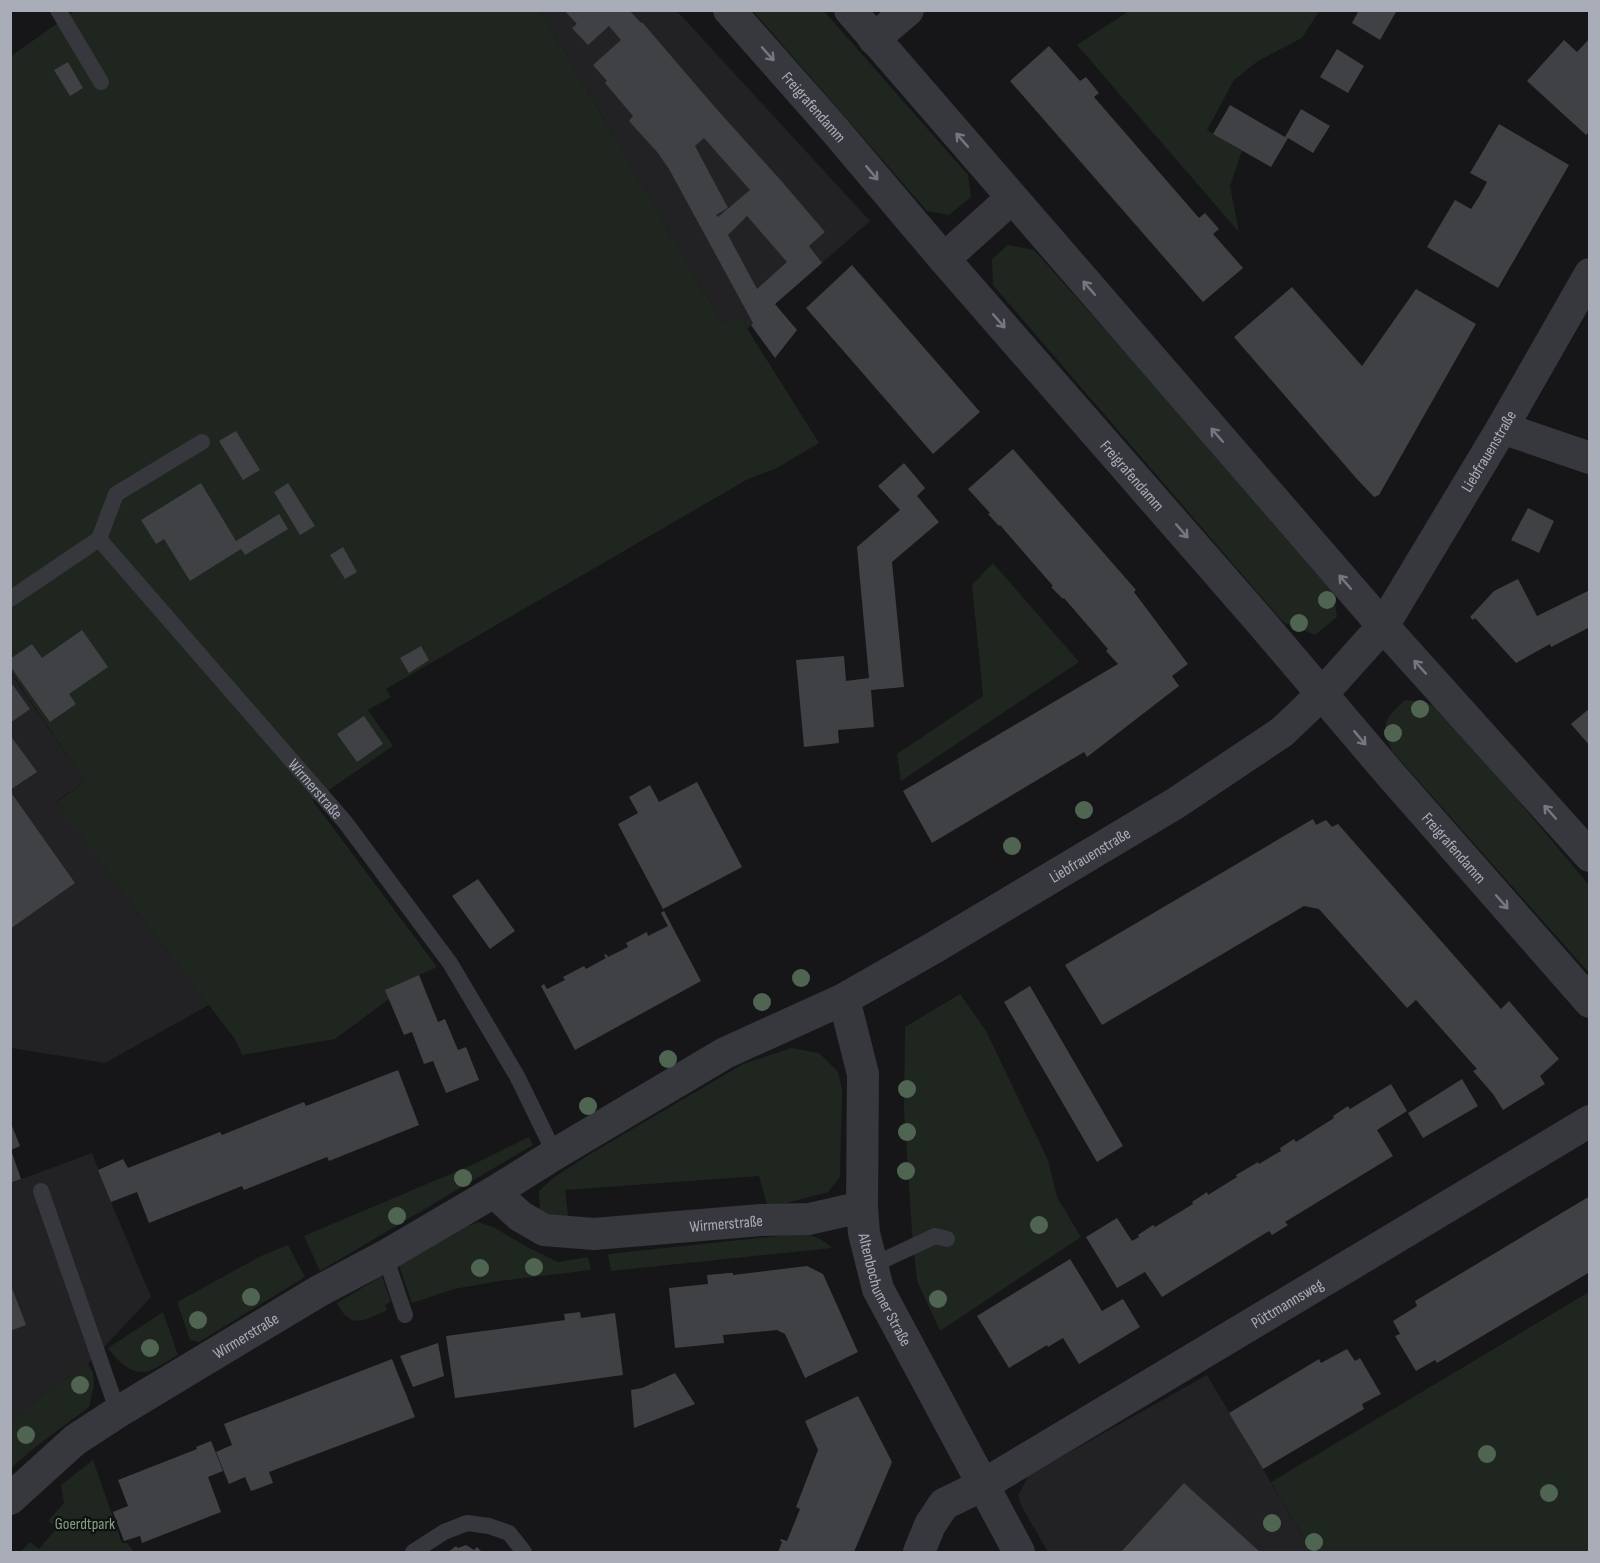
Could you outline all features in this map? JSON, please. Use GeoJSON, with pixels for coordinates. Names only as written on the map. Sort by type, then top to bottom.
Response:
{"type":"FeatureCollection","features":[{"type":"Feature","properties":{"kind":"street","name":"Freigrafendamm"},"geometry":{"type":"LineString","coordinates":[[729,10],[1590,1002]]}},
{"type":"Feature","properties":{"kind":"street"},"geometry":{"type":"LineString","coordinates":[[850,10],[1383,626],[1590,856]]}},
{"type":"Feature","properties":{"kind":"street"},"geometry":{"type":"LineString","coordinates":[[874,39],[908,10]]}},
{"type":"Feature","properties":{"kind":"street"},"geometry":{"type":"LineString","coordinates":[[944,259],[1012,198]]}},
{"type":"Feature","properties":{"kind":"street","name":"Liebfrauenstraße"},"geometry":{"type":"LineString","coordinates":[[1383,626],[1502,428],[1590,274]]}},
{"type":"Feature","properties":{"kind":"street"},"geometry":{"type":"LineString","coordinates":[[1502,428],[1590,458]]}},
{"type":"Feature","properties":{"kind":"street"},"geometry":{"type":"LineString","coordinates":[[1322,694],[1383,626]]}},
{"type":"Feature","properties":{"kind":"street","name":"Liebfrauenstraße"},"geometry":{"type":"LineString","coordinates":[[844,999],[1011,903],[1176,803],[1282,732],[1322,694]]}},
{"type":"Feature","properties":{"kind":"street","name":"Wirmerstraße"},"geometry":{"type":"LineString","coordinates":[[10,1499],[75,1440],[319,1291],[385,1256],[725,1053],[844,999]]}},
{"type":"Feature","properties":{"kind":"street","name":"Altenbochumer Straße"},"geometry":{"type":"LineString","coordinates":[[844,999],[863,1074],[862,1207],[864,1233],[878,1289],[1019,1552]]}},
{"type":"Feature","properties":{"kind":"street","name":"Püttmannsweg"},"geometry":{"type":"LineString","coordinates":[[919,1552],[930,1525],[944,1504],[983,1485],[1590,1121]]}},
{"type":"Feature","properties":{"kind":"street","name":"Wirmerstraße"},"geometry":{"type":"LineString","coordinates":[[494,1192],[520,1216],[544,1230],[594,1234],[761,1220],[808,1219],[862,1207]]}},
{"type":"Feature","properties":{"kind":"lane"},"geometry":{"type":"LineString","coordinates":[[58,10],[101,82]]}},
{"type":"Feature","properties":{"kind":"lane"},"geometry":{"type":"LineString","coordinates":[[10,599],[99,539],[116,494],[202,442]]}},
{"type":"Feature","properties":{"kind":"lane","name":"Wirmerstraße"},"geometry":{"type":"LineString","coordinates":[[99,539],[345,822],[450,963],[517,1077],[555,1154]]}},
{"type":"Feature","properties":{"kind":"lane"},"geometry":{"type":"LineString","coordinates":[[40,1191],[118,1412]]}},
{"type":"Feature","properties":{"kind":"lane"},"geometry":{"type":"LineString","coordinates":[[871,1266],[935,1236],[947,1239]]}},
{"type":"Feature","properties":{"kind":"lane"},"geometry":{"type":"LineString","coordinates":[[385,1256],[405,1315]]}},
{"type":"Feature","properties":{"kind":"lane"},"geometry":{"type":"LineString","coordinates":[[413,1552],[444,1532],[466,1523],[489,1526],[509,1533],[524,1552]]}},
{"type":"Feature","properties":{"kind":"shaded area"},"geometry":{"type":"Polygon","coordinates":[[[541,11],[677,11],[870,221],[747,329],[738,314],[723,324],[541,11]]]}},
{"type":"Feature","properties":{"kind":"shaded area"},"geometry":{"type":"Polygon","coordinates":[[[10,672],[85,781],[57,801],[133,907],[209,1005],[105,1063],[11,1048],[10,672]]]}},
{"type":"Feature","properties":{"kind":"shaded area"},"geometry":{"type":"Polygon","coordinates":[[[92,1153],[151,1297],[88,1364],[50,1389],[11,1422],[11,1183],[92,1153]]]}},
{"type":"Feature","properties":{"kind":"shaded area"},"geometry":{"type":"Polygon","coordinates":[[[1207,1375],[1312,1552],[1048,1552],[1022,1507],[1018,1495],[1029,1475],[1207,1375]]]}},
{"type":"Feature","properties":{"kind":"green space"},"geometry":{"type":"Polygon","coordinates":[[[75,11],[541,11],[723,324],[738,314],[819,443],[775,469],[748,479],[386,689],[391,697],[368,710],[393,746],[313,801],[437,967],[386,990],[389,999],[335,1039],[242,1055],[235,1039],[133,907],[57,802],[85,781],[11,672],[11,56],[75,11]]]}},
{"type":"Feature","properties":{"kind":"green space"},"geometry":{"type":"Polygon","coordinates":[[[753,11],[824,11],[968,175],[971,197],[949,215],[927,211],[753,11]]]}},
{"type":"Feature","properties":{"kind":"green space"},"geometry":{"type":"Polygon","coordinates":[[[1129,11],[1319,11],[1302,38],[1258,61],[1234,80],[1207,130],[1242,151],[1230,186],[1239,232],[1077,45],[1129,11]]]}},
{"type":"Feature","properties":{"kind":"green space"},"geometry":{"type":"Polygon","coordinates":[[[1008,245],[1034,250],[1332,584],[1337,617],[1315,635],[1283,622],[993,285],[992,259],[1008,245]]]}},
{"type":"Feature","properties":{"kind":"green space"},"geometry":{"type":"Polygon","coordinates":[[[993,563],[1079,662],[901,781],[897,754],[983,696],[972,585],[993,563]]]}},
{"type":"Feature","properties":{"kind":"green space"},"geometry":{"type":"Polygon","coordinates":[[[1405,700],[1426,702],[1442,710],[1589,885],[1589,973],[1392,751],[1386,734],[1386,722],[1392,712],[1405,700]]]}},
{"type":"Feature","properties":{"kind":"green space"},"geometry":{"type":"Polygon","coordinates":[[[960,994],[986,1031],[1048,1160],[1057,1197],[1081,1237],[940,1331],[917,1281],[904,1110],[905,1027],[960,994]]]}},
{"type":"Feature","properties":{"kind":"green space"},"geometry":{"type":"Polygon","coordinates":[[[791,1048],[819,1053],[838,1072],[842,1089],[840,1177],[828,1192],[768,1208],[759,1176],[565,1190],[569,1222],[558,1223],[540,1211],[539,1191],[553,1178],[743,1064],[791,1048]]]}},
{"type":"Feature","properties":{"kind":"green space"},"geometry":{"type":"Polygon","coordinates":[[[529,1137],[533,1145],[320,1271],[304,1236],[474,1164],[529,1137]]]}},
{"type":"Feature","properties":{"kind":"green space"},"geometry":{"type":"Polygon","coordinates":[[[478,1222],[495,1228],[558,1262],[588,1257],[591,1270],[454,1289],[412,1303],[399,1266],[478,1222]]]}},
{"type":"Feature","properties":{"kind":"green space"},"geometry":{"type":"Polygon","coordinates":[[[797,1234],[816,1237],[832,1248],[611,1271],[608,1254],[797,1234]]]}},
{"type":"Feature","properties":{"kind":"green space"},"geometry":{"type":"Polygon","coordinates":[[[288,1245],[305,1277],[199,1342],[190,1340],[177,1302],[261,1256],[288,1245]]]}},
{"type":"Feature","properties":{"kind":"green space"},"geometry":{"type":"Polygon","coordinates":[[[382,1276],[391,1302],[385,1305],[387,1310],[365,1320],[353,1320],[347,1317],[337,1303],[382,1276]]]}},
{"type":"Feature","properties":{"kind":"green space"},"geometry":{"type":"Polygon","coordinates":[[[1589,1292],[1589,1552],[1312,1552],[1271,1482],[1589,1292]]]}},
{"type":"Feature","properties":{"kind":"green space"},"geometry":{"type":"Polygon","coordinates":[[[163,1312],[178,1355],[148,1371],[136,1371],[125,1366],[108,1348],[163,1312]]]}},
{"type":"Feature","properties":{"kind":"green space"},"geometry":{"type":"Polygon","coordinates":[[[88,1364],[93,1373],[94,1385],[89,1407],[11,1468],[11,1422],[50,1389],[88,1364]]]}},
{"type":"Feature","properties":{"kind":"green space","name":"Goerdtpark"},"geometry":{"type":"Polygon","coordinates":[[[93,1460],[122,1543],[127,1543],[134,1552],[20,1552],[30,1542],[39,1549],[57,1528],[48,1521],[64,1503],[61,1485],[93,1460]]]}},
{"type":"Feature","properties":{"kind":"building"},"geometry":{"type":"Polygon","coordinates":[[[564,10],[629,10],[642,22],[825,232],[809,246],[822,263],[775,304],[797,330],[775,358],[751,325],[753,323],[669,169],[629,121],[633,116],[593,65],[621,40],[609,26],[588,45],[572,28],[577,24],[564,10]],[[704,138],[695,146],[728,208],[716,215],[718,217],[750,190],[704,138]],[[747,216],[728,235],[757,289],[787,262],[747,216]]]}},
{"type":"Feature","properties":{"kind":"building"},"geometry":{"type":"Polygon","coordinates":[[[1359,10],[1394,10],[1396,12],[1380,40],[1352,23],[1359,10]]]}},
{"type":"Feature","properties":{"kind":"building"},"geometry":{"type":"Polygon","coordinates":[[[1590,38],[1590,131],[1586,135],[1527,81],[1564,40],[1577,52],[1590,38]]]}},
{"type":"Feature","properties":{"kind":"building"},"geometry":{"type":"Polygon","coordinates":[[[1049,46],[1080,81],[1086,77],[1099,93],[1094,97],[1199,218],[1205,213],[1219,229],[1213,234],[1243,268],[1203,302],[1010,81],[1049,46]]]}},
{"type":"Feature","properties":{"kind":"building"},"geometry":{"type":"Polygon","coordinates":[[[1337,49],[1364,66],[1348,93],[1320,77],[1337,49]]]}},
{"type":"Feature","properties":{"kind":"building"},"geometry":{"type":"Polygon","coordinates":[[[68,62],[83,88],[70,96],[54,70],[68,62]]]}},
{"type":"Feature","properties":{"kind":"building"},"geometry":{"type":"Polygon","coordinates":[[[1230,105],[1285,137],[1301,109],[1330,126],[1313,153],[1288,138],[1271,167],[1213,134],[1230,105]]]}},
{"type":"Feature","properties":{"kind":"building"},"geometry":{"type":"Polygon","coordinates":[[[1499,124],[1569,165],[1498,288],[1427,247],[1455,200],[1471,209],[1480,195],[1487,182],[1470,173],[1499,124]]]}},
{"type":"Feature","properties":{"kind":"building"},"geometry":{"type":"Polygon","coordinates":[[[852,265],[980,412],[933,454],[806,308],[852,265]]]}},
{"type":"Feature","properties":{"kind":"building"},"geometry":{"type":"Polygon","coordinates":[[[1292,287],[1362,366],[1416,289],[1476,324],[1379,495],[1374,497],[1356,478],[1234,337],[1292,287]]]}},
{"type":"Feature","properties":{"kind":"building"},"geometry":{"type":"Polygon","coordinates":[[[236,431],[260,470],[243,480],[219,441],[236,431]]]}},
{"type":"Feature","properties":{"kind":"building"},"geometry":{"type":"Polygon","coordinates":[[[1013,449],[1136,590],[1134,592],[1188,664],[1172,676],[1179,686],[1087,757],[1084,752],[932,843],[903,791],[1118,664],[1106,651],[1108,649],[1064,598],[1051,587],[1053,586],[968,489],[1013,449]]]}},
{"type":"Feature","properties":{"kind":"building"},"geometry":{"type":"Polygon","coordinates":[[[904,463],[925,488],[917,496],[939,522],[892,562],[904,687],[871,690],[874,727],[838,730],[839,743],[804,747],[796,660],[844,656],[846,681],[869,678],[857,547],[900,510],[878,486],[904,463]]]}},
{"type":"Feature","properties":{"kind":"building"},"geometry":{"type":"Polygon","coordinates":[[[201,483],[236,541],[279,514],[288,529],[245,555],[241,549],[190,581],[164,539],[156,544],[141,520],[201,483]]]}},
{"type":"Feature","properties":{"kind":"building"},"geometry":{"type":"Polygon","coordinates":[[[288,483],[315,526],[300,535],[274,492],[288,483]]]}},
{"type":"Feature","properties":{"kind":"building"},"geometry":{"type":"Polygon","coordinates":[[[1528,508],[1554,521],[1539,553],[1511,540],[1528,508]]]}},
{"type":"Feature","properties":{"kind":"building"},"geometry":{"type":"Polygon","coordinates":[[[343,547],[357,572],[345,579],[330,555],[343,547]]]}},
{"type":"Feature","properties":{"kind":"building"},"geometry":{"type":"Polygon","coordinates":[[[1518,579],[1537,616],[1590,590],[1590,627],[1551,647],[1550,644],[1516,663],[1475,618],[1473,620],[1470,617],[1494,591],[1518,579]]]}},
{"type":"Feature","properties":{"kind":"building"},"geometry":{"type":"Polygon","coordinates":[[[82,630],[108,667],[69,694],[76,704],[50,722],[10,666],[10,659],[32,644],[42,658],[82,630]]]}},
{"type":"Feature","properties":{"kind":"building"},"geometry":{"type":"Polygon","coordinates":[[[421,646],[429,660],[409,673],[400,658],[421,646]]]}},
{"type":"Feature","properties":{"kind":"building"},"geometry":{"type":"Polygon","coordinates":[[[10,681],[30,709],[10,723],[10,681]]]}},
{"type":"Feature","properties":{"kind":"building"},"geometry":{"type":"Polygon","coordinates":[[[1590,708],[1590,746],[1571,724],[1590,708]]]}},
{"type":"Feature","properties":{"kind":"building"},"geometry":{"type":"Polygon","coordinates":[[[364,716],[383,744],[357,762],[337,734],[364,716]]]}},
{"type":"Feature","properties":{"kind":"building"},"geometry":{"type":"Polygon","coordinates":[[[10,735],[37,772],[10,790],[10,735]]]}},
{"type":"Feature","properties":{"kind":"building"},"geometry":{"type":"Polygon","coordinates":[[[697,782],[742,867],[663,909],[618,824],[638,813],[629,797],[650,785],[659,802],[697,782]]]}},
{"type":"Feature","properties":{"kind":"building"},"geometry":{"type":"Polygon","coordinates":[[[10,791],[75,883],[10,929],[10,791]]]}},
{"type":"Feature","properties":{"kind":"building"},"geometry":{"type":"Polygon","coordinates":[[[1313,819],[1316,825],[1326,820],[1332,827],[1338,824],[1501,1009],[1509,1001],[1559,1059],[1540,1076],[1545,1084],[1503,1110],[1493,1094],[1473,1071],[1477,1069],[1416,1000],[1407,1008],[1319,909],[1304,906],[1102,1025],[1065,965],[1313,819]]]}},
{"type":"Feature","properties":{"kind":"building"},"geometry":{"type":"Polygon","coordinates":[[[478,879],[515,931],[490,949],[452,896],[478,879]]]}},
{"type":"Feature","properties":{"kind":"building"},"geometry":{"type":"Polygon","coordinates":[[[664,911],[701,981],[575,1050],[541,986],[544,984],[547,989],[565,980],[563,977],[584,966],[586,969],[606,958],[604,955],[608,957],[628,947],[626,943],[647,932],[648,936],[668,926],[661,913],[664,911]]]}},
{"type":"Feature","properties":{"kind":"building"},"geometry":{"type":"Polygon","coordinates":[[[419,975],[438,1022],[445,1019],[458,1050],[466,1047],[479,1080],[446,1093],[433,1061],[424,1064],[412,1032],[404,1035],[385,990],[419,975]]]}},
{"type":"Feature","properties":{"kind":"building"},"geometry":{"type":"Polygon","coordinates":[[[1030,986],[1123,1146],[1097,1162],[1004,1002],[1030,986]]]}},
{"type":"Feature","properties":{"kind":"building"},"geometry":{"type":"Polygon","coordinates":[[[398,1070],[419,1125],[329,1161],[327,1157],[244,1190],[242,1186],[149,1223],[137,1192],[111,1202],[98,1170],[123,1159],[128,1168],[220,1132],[222,1135],[304,1102],[306,1106],[398,1070]]]}},
{"type":"Feature","properties":{"kind":"building"},"geometry":{"type":"Polygon","coordinates":[[[1462,1079],[1478,1106],[1423,1138],[1408,1113],[1462,1079]]]}},
{"type":"Feature","properties":{"kind":"building"},"geometry":{"type":"Polygon","coordinates":[[[1391,1084],[1407,1111],[1377,1130],[1393,1156],[1285,1222],[1288,1225],[1272,1235],[1269,1231],[1162,1297],[1145,1272],[1117,1288],[1086,1237],[1117,1218],[1132,1241],[1153,1225],[1155,1227],[1193,1204],[1192,1202],[1207,1192],[1208,1195],[1237,1177],[1236,1175],[1281,1151],[1280,1148],[1294,1139],[1296,1142],[1334,1118],[1333,1116],[1348,1106],[1350,1109],[1391,1084]]]}},
{"type":"Feature","properties":{"kind":"building"},"geometry":{"type":"Polygon","coordinates":[[[10,1121],[20,1146],[11,1150],[21,1179],[10,1183],[10,1121]]]}},
{"type":"Feature","properties":{"kind":"building"},"geometry":{"type":"Polygon","coordinates":[[[1590,1196],[1590,1272],[1437,1363],[1435,1360],[1416,1371],[1395,1336],[1400,1334],[1393,1321],[1417,1306],[1415,1301],[1590,1196]]]}},
{"type":"Feature","properties":{"kind":"building"},"geometry":{"type":"Polygon","coordinates":[[[1070,1259],[1102,1311],[1123,1299],[1140,1327],[1079,1364],[1063,1338],[1009,1368],[977,1316],[1070,1259]]]}},
{"type":"Feature","properties":{"kind":"building"},"geometry":{"type":"Polygon","coordinates":[[[807,1266],[823,1274],[858,1352],[805,1378],[785,1334],[777,1330],[723,1335],[724,1343],[675,1348],[669,1288],[708,1284],[707,1275],[733,1273],[733,1275],[807,1266]]]}},
{"type":"Feature","properties":{"kind":"building"},"geometry":{"type":"Polygon","coordinates":[[[10,1283],[26,1325],[10,1331],[10,1283]]]}},
{"type":"Feature","properties":{"kind":"building"},"geometry":{"type":"Polygon","coordinates":[[[580,1312],[581,1318],[615,1313],[623,1375],[455,1398],[446,1336],[565,1320],[564,1314],[580,1312]]]}},
{"type":"Feature","properties":{"kind":"building"},"geometry":{"type":"Polygon","coordinates":[[[438,1343],[444,1376],[413,1387],[400,1356],[438,1343]]]}},
{"type":"Feature","properties":{"kind":"building"},"geometry":{"type":"Polygon","coordinates":[[[1347,1349],[1355,1361],[1360,1358],[1381,1394],[1362,1404],[1364,1409],[1263,1469],[1229,1413],[1319,1359],[1321,1363],[1347,1349]]]}},
{"type":"Feature","properties":{"kind":"building"},"geometry":{"type":"Polygon","coordinates":[[[392,1359],[415,1417],[269,1472],[273,1483],[251,1491],[245,1477],[229,1484],[216,1452],[232,1445],[224,1424],[392,1359]]]}},
{"type":"Feature","properties":{"kind":"building"},"geometry":{"type":"Polygon","coordinates":[[[675,1373],[695,1404],[634,1428],[631,1390],[642,1388],[675,1373]]]}},
{"type":"Feature","properties":{"kind":"building"},"geometry":{"type":"Polygon","coordinates":[[[858,1396],[892,1462],[854,1552],[778,1552],[782,1542],[780,1540],[787,1541],[800,1509],[796,1507],[818,1450],[805,1421],[858,1396]]]}},
{"type":"Feature","properties":{"kind":"building"},"geometry":{"type":"Polygon","coordinates":[[[211,1441],[223,1471],[208,1477],[221,1512],[142,1543],[140,1536],[124,1541],[113,1512],[128,1506],[118,1480],[197,1449],[196,1447],[211,1441]]]}},
{"type":"Feature","properties":{"kind":"building"},"geometry":{"type":"Polygon","coordinates":[[[1184,1483],[1260,1552],[1121,1552],[1184,1483]]]}},
{"type":"Feature","properties":{"kind":"building"},"geometry":{"type":"Polygon","coordinates":[[[466,1545],[474,1550],[477,1547],[482,1552],[448,1552],[456,1546],[458,1548],[466,1545]]]}}]}
